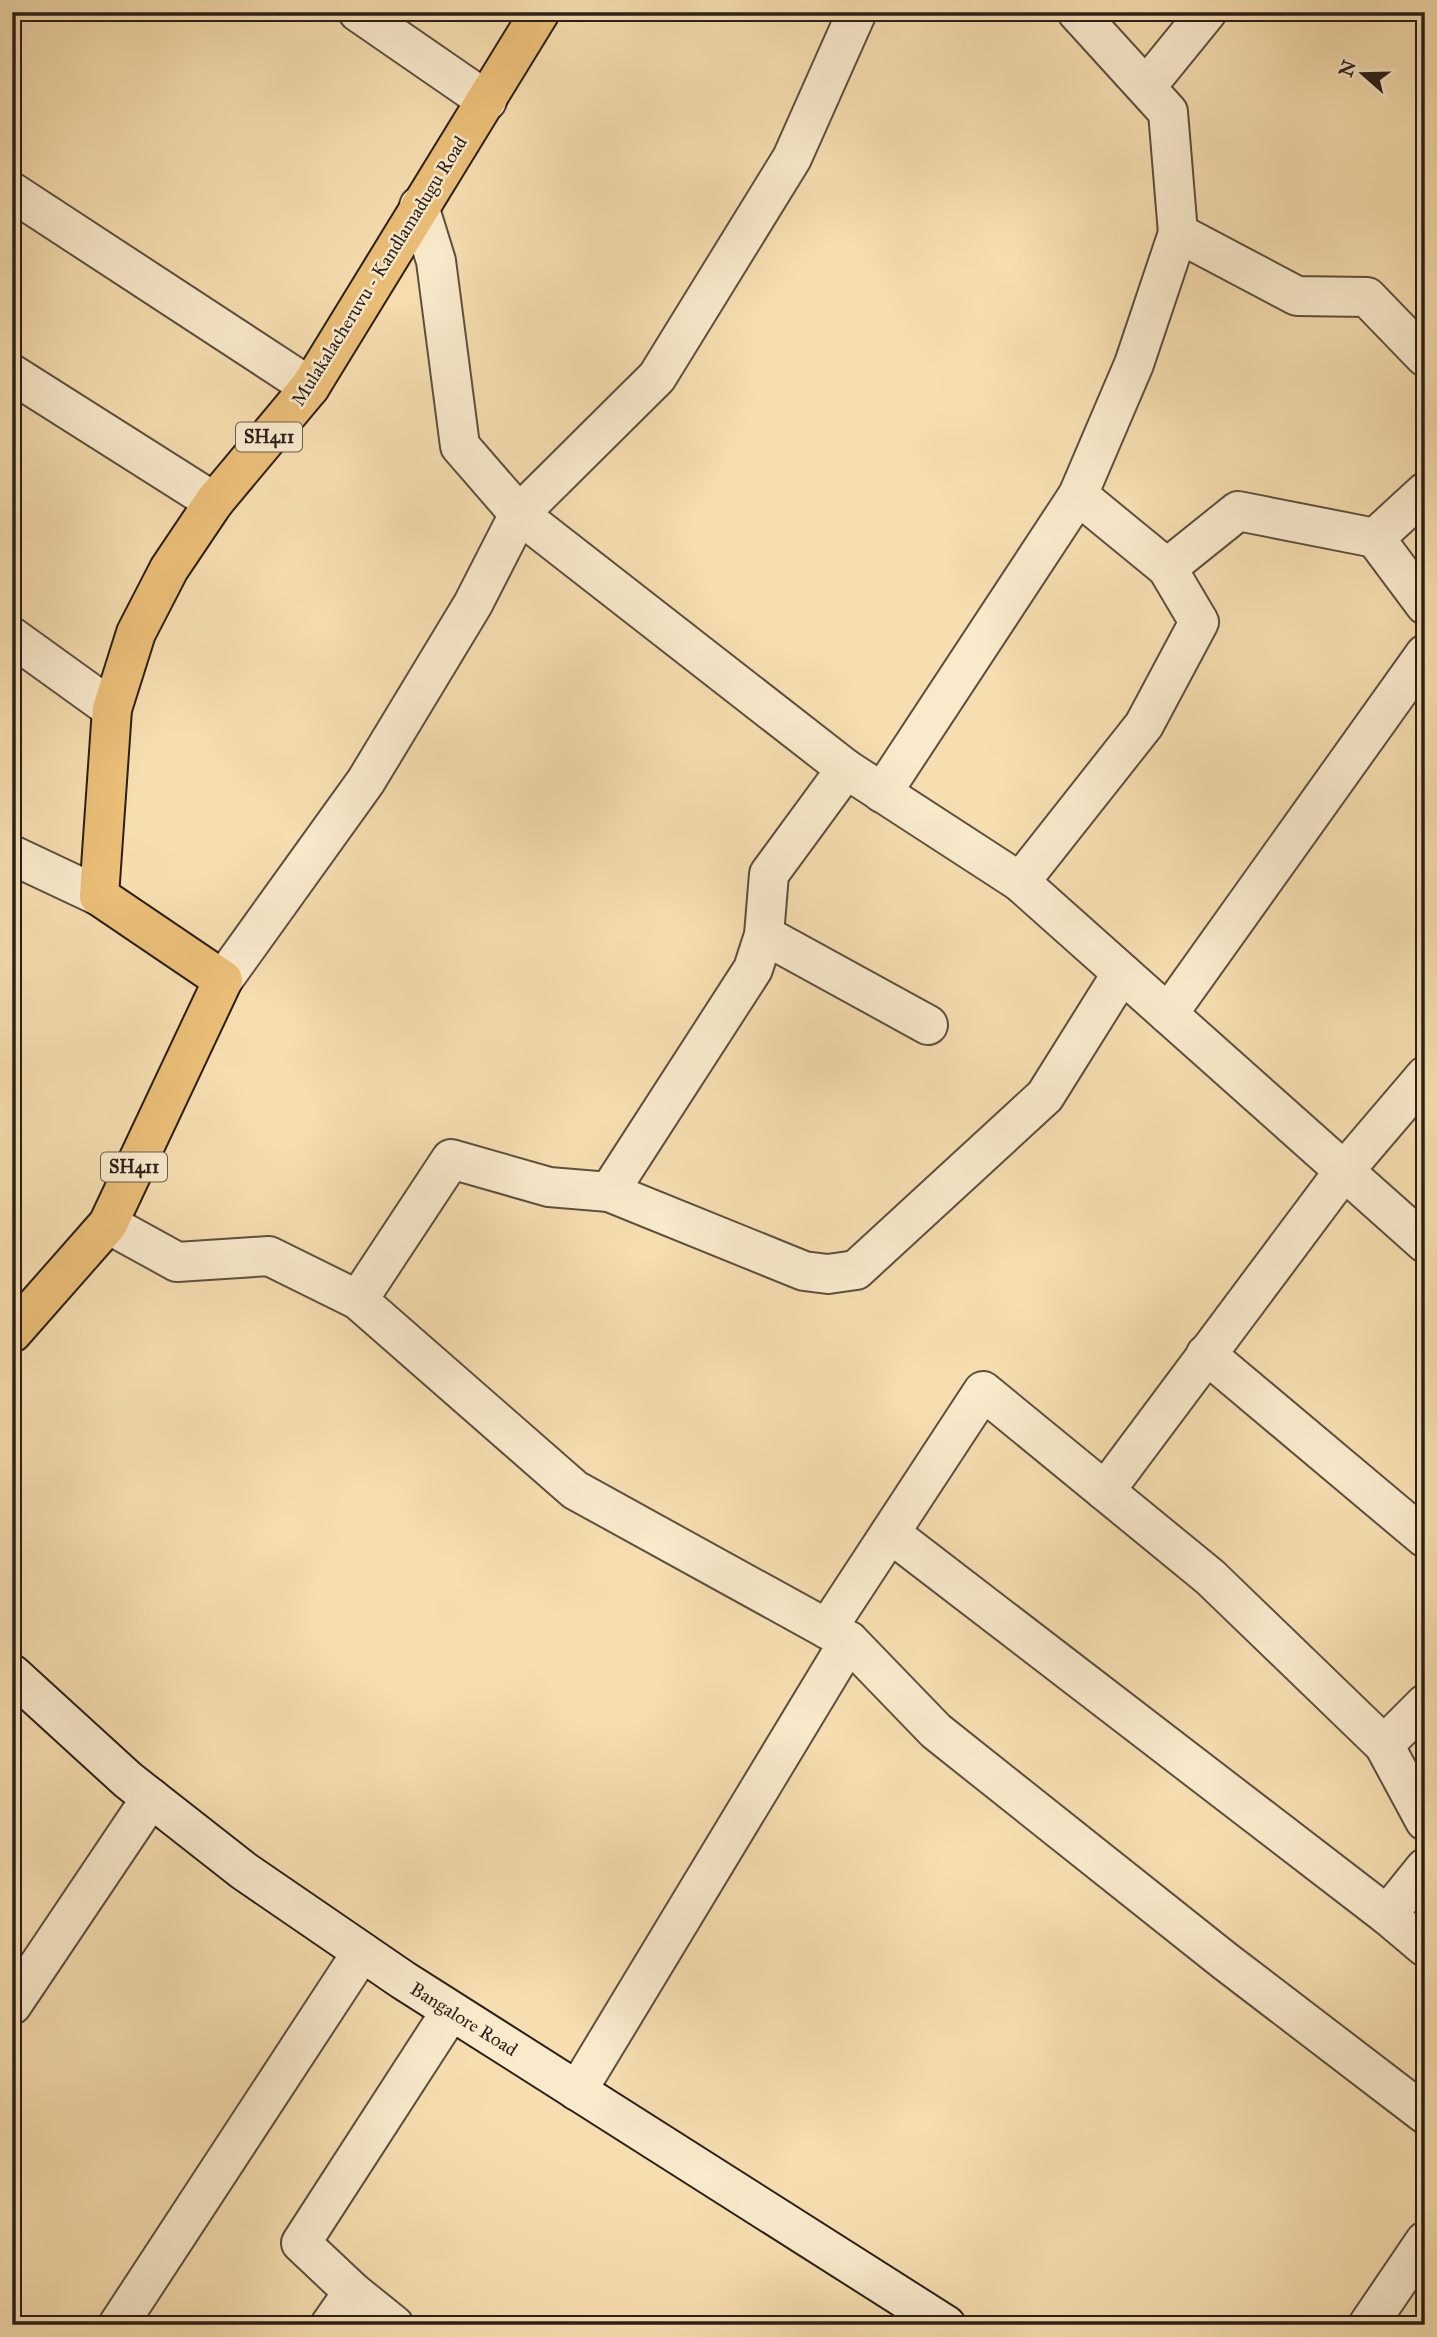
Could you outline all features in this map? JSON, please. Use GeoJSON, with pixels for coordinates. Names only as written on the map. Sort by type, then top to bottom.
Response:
{"type":"FeatureCollection","features":[{"type":"Feature","properties":{"kind":"main road","name":"Mulakalacheruvu - Kandlamadugu Road"},"geometry":{"type":"LineString","coordinates":[[99,896],[112,709],[136,633],[169,569],[214,502],[310,387],[540,12]]}},
{"type":"Feature","properties":{"kind":"main road"},"geometry":{"type":"LineString","coordinates":[[99,896],[223,980]]}},
{"type":"Feature","properties":{"kind":"main road","name":"SH411"},"geometry":{"type":"LineString","coordinates":[[12,1333],[108,1224],[223,980]]}},
{"type":"Feature","properties":{"kind":"street"},"geometry":{"type":"LineString","coordinates":[[358,12],[487,102]]}},
{"type":"Feature","properties":{"kind":"street"},"geometry":{"type":"LineString","coordinates":[[223,980],[366,781],[473,604],[519,514],[657,377],[792,158],[857,12]]}},
{"type":"Feature","properties":{"kind":"street"},"geometry":{"type":"LineString","coordinates":[[882,793],[1078,495],[1134,364],[1178,233],[1168,112],[1077,12]]}},
{"type":"Feature","properties":{"kind":"street"},"geometry":{"type":"LineString","coordinates":[[1146,87],[1207,12]]}},
{"type":"Feature","properties":{"kind":"street"},"geometry":{"type":"LineString","coordinates":[[12,192],[310,387]]}},
{"type":"Feature","properties":{"kind":"street"},"geometry":{"type":"LineString","coordinates":[[419,206],[436,261],[460,446],[519,514],[846,769],[1020,882],[1425,1243]]}},
{"type":"Feature","properties":{"kind":"street"},"geometry":{"type":"LineString","coordinates":[[1178,233],[1297,296],[1367,296],[1425,357]]}},
{"type":"Feature","properties":{"kind":"street"},"geometry":{"type":"LineString","coordinates":[[12,374],[214,502]]}},
{"type":"Feature","properties":{"kind":"street"},"geometry":{"type":"LineString","coordinates":[[1375,538],[1425,492]]}},
{"type":"Feature","properties":{"kind":"street"},"geometry":{"type":"LineString","coordinates":[[1020,882],[1144,725],[1199,622],[1167,568],[1078,495]]}},
{"type":"Feature","properties":{"kind":"street"},"geometry":{"type":"LineString","coordinates":[[1167,568],[1238,511],[1375,538],[1425,605]]}},
{"type":"Feature","properties":{"kind":"street"},"geometry":{"type":"LineString","coordinates":[[12,637],[112,709]]}},
{"type":"Feature","properties":{"kind":"street"},"geometry":{"type":"LineString","coordinates":[[1168,1014],[1425,654]]}},
{"type":"Feature","properties":{"kind":"street"},"geometry":{"type":"LineString","coordinates":[[609,1192],[753,969],[764,935],[769,874],[846,769]]}},
{"type":"Feature","properties":{"kind":"street"},"geometry":{"type":"LineString","coordinates":[[12,855],[99,896]]}},
{"type":"Feature","properties":{"kind":"street"},"geometry":{"type":"LineString","coordinates":[[764,935],[928,1025]]}},
{"type":"Feature","properties":{"kind":"street"},"geometry":{"type":"LineString","coordinates":[[358,1300],[451,1159],[549,1187],[609,1192],[804,1271],[828,1274],[856,1270],[1045,1096],[1122,973]]}},
{"type":"Feature","properties":{"kind":"street"},"geometry":{"type":"LineString","coordinates":[[1105,1491],[1344,1171],[1425,1076]]}},
{"type":"Feature","properties":{"kind":"street"},"geometry":{"type":"LineString","coordinates":[[108,1224],[177,1262],[270,1256],[358,1300],[575,1490],[838,1635],[936,1731],[1225,1961],[1425,2114]]}},
{"type":"Feature","properties":{"kind":"street"},"geometry":{"type":"LineString","coordinates":[[1206,1354],[1425,1538]]}},
{"type":"Feature","properties":{"kind":"street"},"geometry":{"type":"LineString","coordinates":[[577,2091],[838,1635],[890,1533],[983,1391],[1210,1577],[1384,1745],[1425,1821]]}},
{"type":"Feature","properties":{"kind":"street"},"geometry":{"type":"LineString","coordinates":[[890,1533],[1425,1947]]}},
{"type":"Feature","properties":{"kind":"street","name":"Bangalore Road"},"geometry":{"type":"LineString","coordinates":[[12,1674],[151,1798],[244,1871],[451,2011],[927,2320]]}},
{"type":"Feature","properties":{"kind":"street"},"geometry":{"type":"LineString","coordinates":[[1384,1745],[1425,1704]]}},
{"type":"Feature","properties":{"kind":"street"},"geometry":{"type":"LineString","coordinates":[[12,2005],[151,1798]]}},
{"type":"Feature","properties":{"kind":"street"},"geometry":{"type":"LineString","coordinates":[[1387,1915],[1425,1868]]}},
{"type":"Feature","properties":{"kind":"street"},"geometry":{"type":"LineString","coordinates":[[118,2325],[362,1952]]}},
{"type":"Feature","properties":{"kind":"street"},"geometry":{"type":"LineString","coordinates":[[394,2325],[353,2292],[301,2242],[451,2011]]}},
{"type":"Feature","properties":{"kind":"street"},"geometry":{"type":"LineString","coordinates":[[1368,2325],[1425,2241]]}},
{"type":"Feature","properties":{"kind":"street"},"geometry":{"type":"LineString","coordinates":[[330,2325],[353,2292]]}}]}
